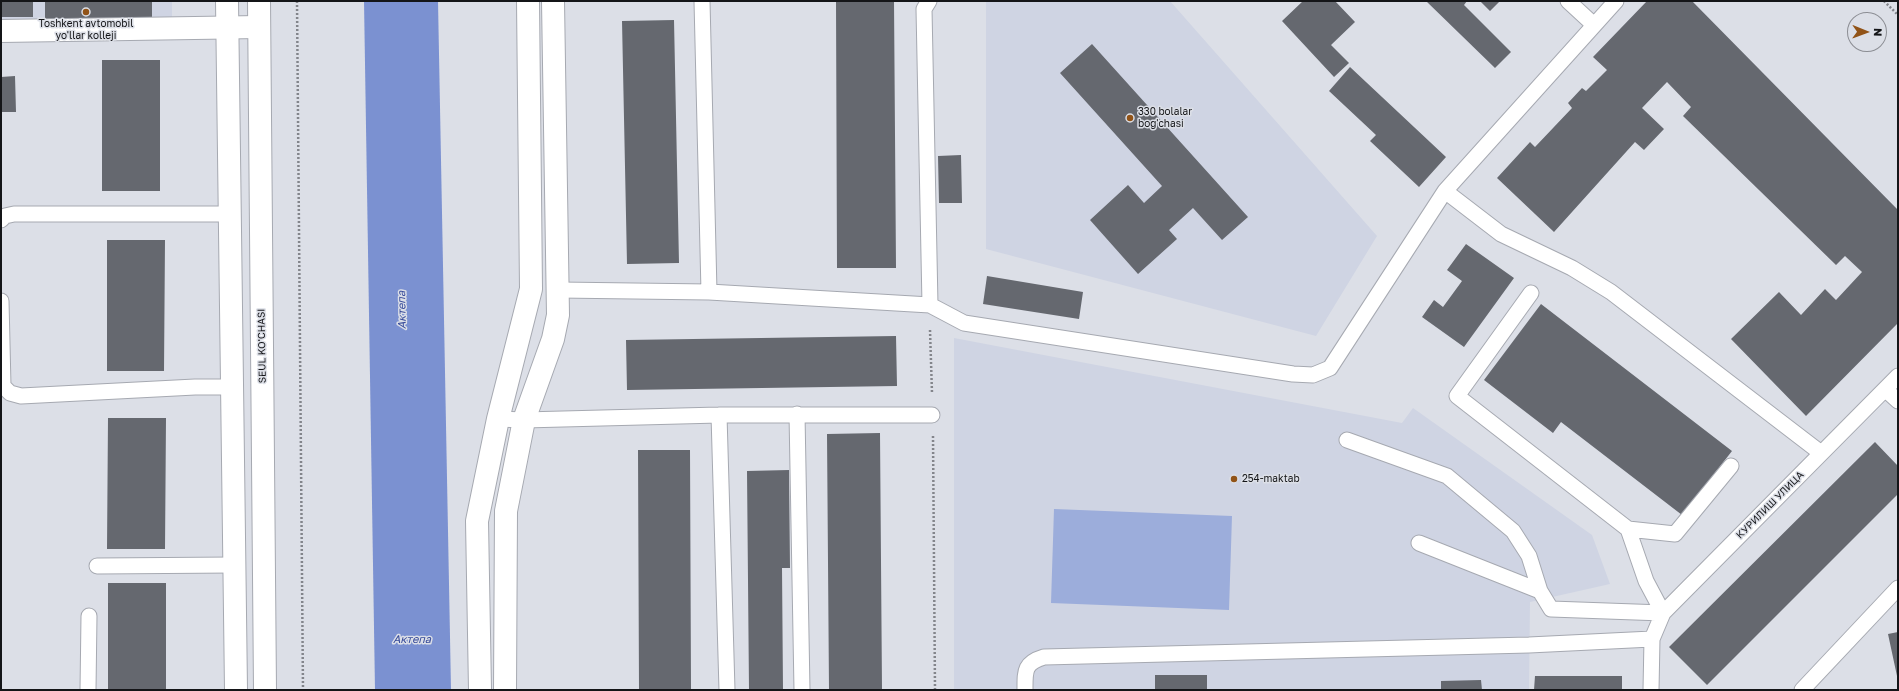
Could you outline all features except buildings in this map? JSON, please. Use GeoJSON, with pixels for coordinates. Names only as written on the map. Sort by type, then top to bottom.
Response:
{"type":"FeatureCollection","features":[{"type":"Feature","properties":{"kind":"street"},"geometry":{"type":"LineString","coordinates":[[227,1],[236,690]]}},
{"type":"Feature","properties":{"kind":"street","name":"SEUL KO'CHASI"},"geometry":{"type":"LineString","coordinates":[[259,1],[265,690]]}},
{"type":"Feature","properties":{"kind":"street"},"geometry":{"type":"LineString","coordinates":[[480,690],[477,521],[498,419],[531,289],[528,1]]}},
{"type":"Feature","properties":{"kind":"street"},"geometry":{"type":"LineString","coordinates":[[505,690],[506,511],[524,420],[556,327],[559,290],[553,1]]}},
{"type":"Feature","properties":{"kind":"street"},"geometry":{"type":"LineString","coordinates":[[1,31],[259,27]]}},
{"type":"Feature","properties":{"kind":"lane"},"geometry":{"type":"LineString","coordinates":[[702,1],[709,292]]}},
{"type":"Feature","properties":{"kind":"lane"},"geometry":{"type":"LineString","coordinates":[[929,1],[924,9],[930,305]]}},
{"type":"Feature","properties":{"kind":"lane"},"geometry":{"type":"LineString","coordinates":[[1568,1],[1594,25]]}},
{"type":"Feature","properties":{"kind":"lane"},"geometry":{"type":"LineString","coordinates":[[559,290],[709,292],[930,305],[964,323],[1293,374],[1313,375],[1330,368],[1444,191],[1616,1]]}},
{"type":"Feature","properties":{"kind":"lane"},"geometry":{"type":"LineString","coordinates":[[1444,191],[1501,234],[1572,268],[1611,292],[1821,453]]}},
{"type":"Feature","properties":{"kind":"lane"},"geometry":{"type":"LineString","coordinates":[[1,220],[5,216],[14,214],[230,214]]}},
{"type":"Feature","properties":{"kind":"lane"},"geometry":{"type":"LineString","coordinates":[[1531,293],[1457,396],[1628,529],[1675,534],[1731,466]]}},
{"type":"Feature","properties":{"kind":"lane"},"geometry":{"type":"LineString","coordinates":[[1,301],[3,386],[10,393],[21,396],[195,387],[232,387]]}},
{"type":"Feature","properties":{"kind":"lane","name":"КУРИЛИШ УЛИЦА"},"geometry":{"type":"LineString","coordinates":[[1652,639],[1663,613],[1821,453],[1886,390],[1898,376]]}},
{"type":"Feature","properties":{"kind":"lane"},"geometry":{"type":"LineString","coordinates":[[1886,390],[1898,401]]}},
{"type":"Feature","properties":{"kind":"lane"},"geometry":{"type":"LineString","coordinates":[[498,419],[524,420],[797,414],[932,415]]}},
{"type":"Feature","properties":{"kind":"lane"},"geometry":{"type":"LineString","coordinates":[[797,414],[802,690]]}},
{"type":"Feature","properties":{"kind":"lane"},"geometry":{"type":"LineString","coordinates":[[719,415],[728,690]]}},
{"type":"Feature","properties":{"kind":"lane"},"geometry":{"type":"LineString","coordinates":[[1347,440],[1447,476],[1513,531],[1529,556],[1540,590],[1552,609],[1663,613]]}},
{"type":"Feature","properties":{"kind":"lane"},"geometry":{"type":"LineString","coordinates":[[1628,529],[1646,581],[1663,613]]}},
{"type":"Feature","properties":{"kind":"lane"},"geometry":{"type":"LineString","coordinates":[[1419,543],[1540,590]]}},
{"type":"Feature","properties":{"kind":"lane"},"geometry":{"type":"LineString","coordinates":[[97,566],[234,565]]}},
{"type":"Feature","properties":{"kind":"lane"},"geometry":{"type":"LineString","coordinates":[[1802,690],[1898,588]]}},
{"type":"Feature","properties":{"kind":"lane"},"geometry":{"type":"LineString","coordinates":[[88,690],[89,616]]}},
{"type":"Feature","properties":{"kind":"lane"},"geometry":{"type":"LineString","coordinates":[[1025,690],[1025,671],[1033,660],[1044,657],[1530,645],[1652,639],[1651,690]]}},
{"type":"Feature","properties":{"kind":"path"},"geometry":{"type":"LineString","coordinates":[[297,1],[303,690]]}},
{"type":"Feature","properties":{"kind":"path"},"geometry":{"type":"LineString","coordinates":[[1884,1],[1898,15]]}},
{"type":"Feature","properties":{"kind":"path"},"geometry":{"type":"LineString","coordinates":[[930,305],[935,690]]}},
{"type":"Feature","properties":{"kind":"shaded area","name":"Toshkent avtomobil yo'llar kolleji"},"geometry":{"type":"Polygon","coordinates":[[[1,1],[172,1],[172,23],[1,22],[1,1]]]}},
{"type":"Feature","properties":{"kind":"shaded area","name":"330 bolalar bog'chasi"},"geometry":{"type":"Polygon","coordinates":[[[986,1],[1170,1],[1377,236],[1316,336],[986,249],[986,1]]]}},
{"type":"Feature","properties":{"kind":"shaded area","name":"254-maktab"},"geometry":{"type":"Polygon","coordinates":[[[954,338],[1402,423],[1413,408],[1592,535],[1610,584],[1530,602],[1529,690],[954,690],[954,338]]]}},
{"type":"Feature","properties":{"kind":"shaded area"},"geometry":{"type":"Polygon","coordinates":[[[1054,509],[1232,516],[1229,610],[1051,603],[1054,509]]]}},
{"type":"Feature","properties":{"kind":"water","name":"Актепа"},"geometry":{"type":"Polygon","coordinates":[[[364,1],[438,1],[451,690],[375,690],[364,1]]]}},
{"type":"Feature","properties":{"kind":"place","name":"Toshkent avtomobil yo'llar kolleji"},"geometry":{"type":"Point","coordinates":[86,12]}},
{"type":"Feature","properties":{"kind":"place","name":"330 bolalar bog'chasi"},"geometry":{"type":"Point","coordinates":[1130,118]}},
{"type":"Feature","properties":{"kind":"place","name":"254-maktab"},"geometry":{"type":"Point","coordinates":[1234,479]}}]}
